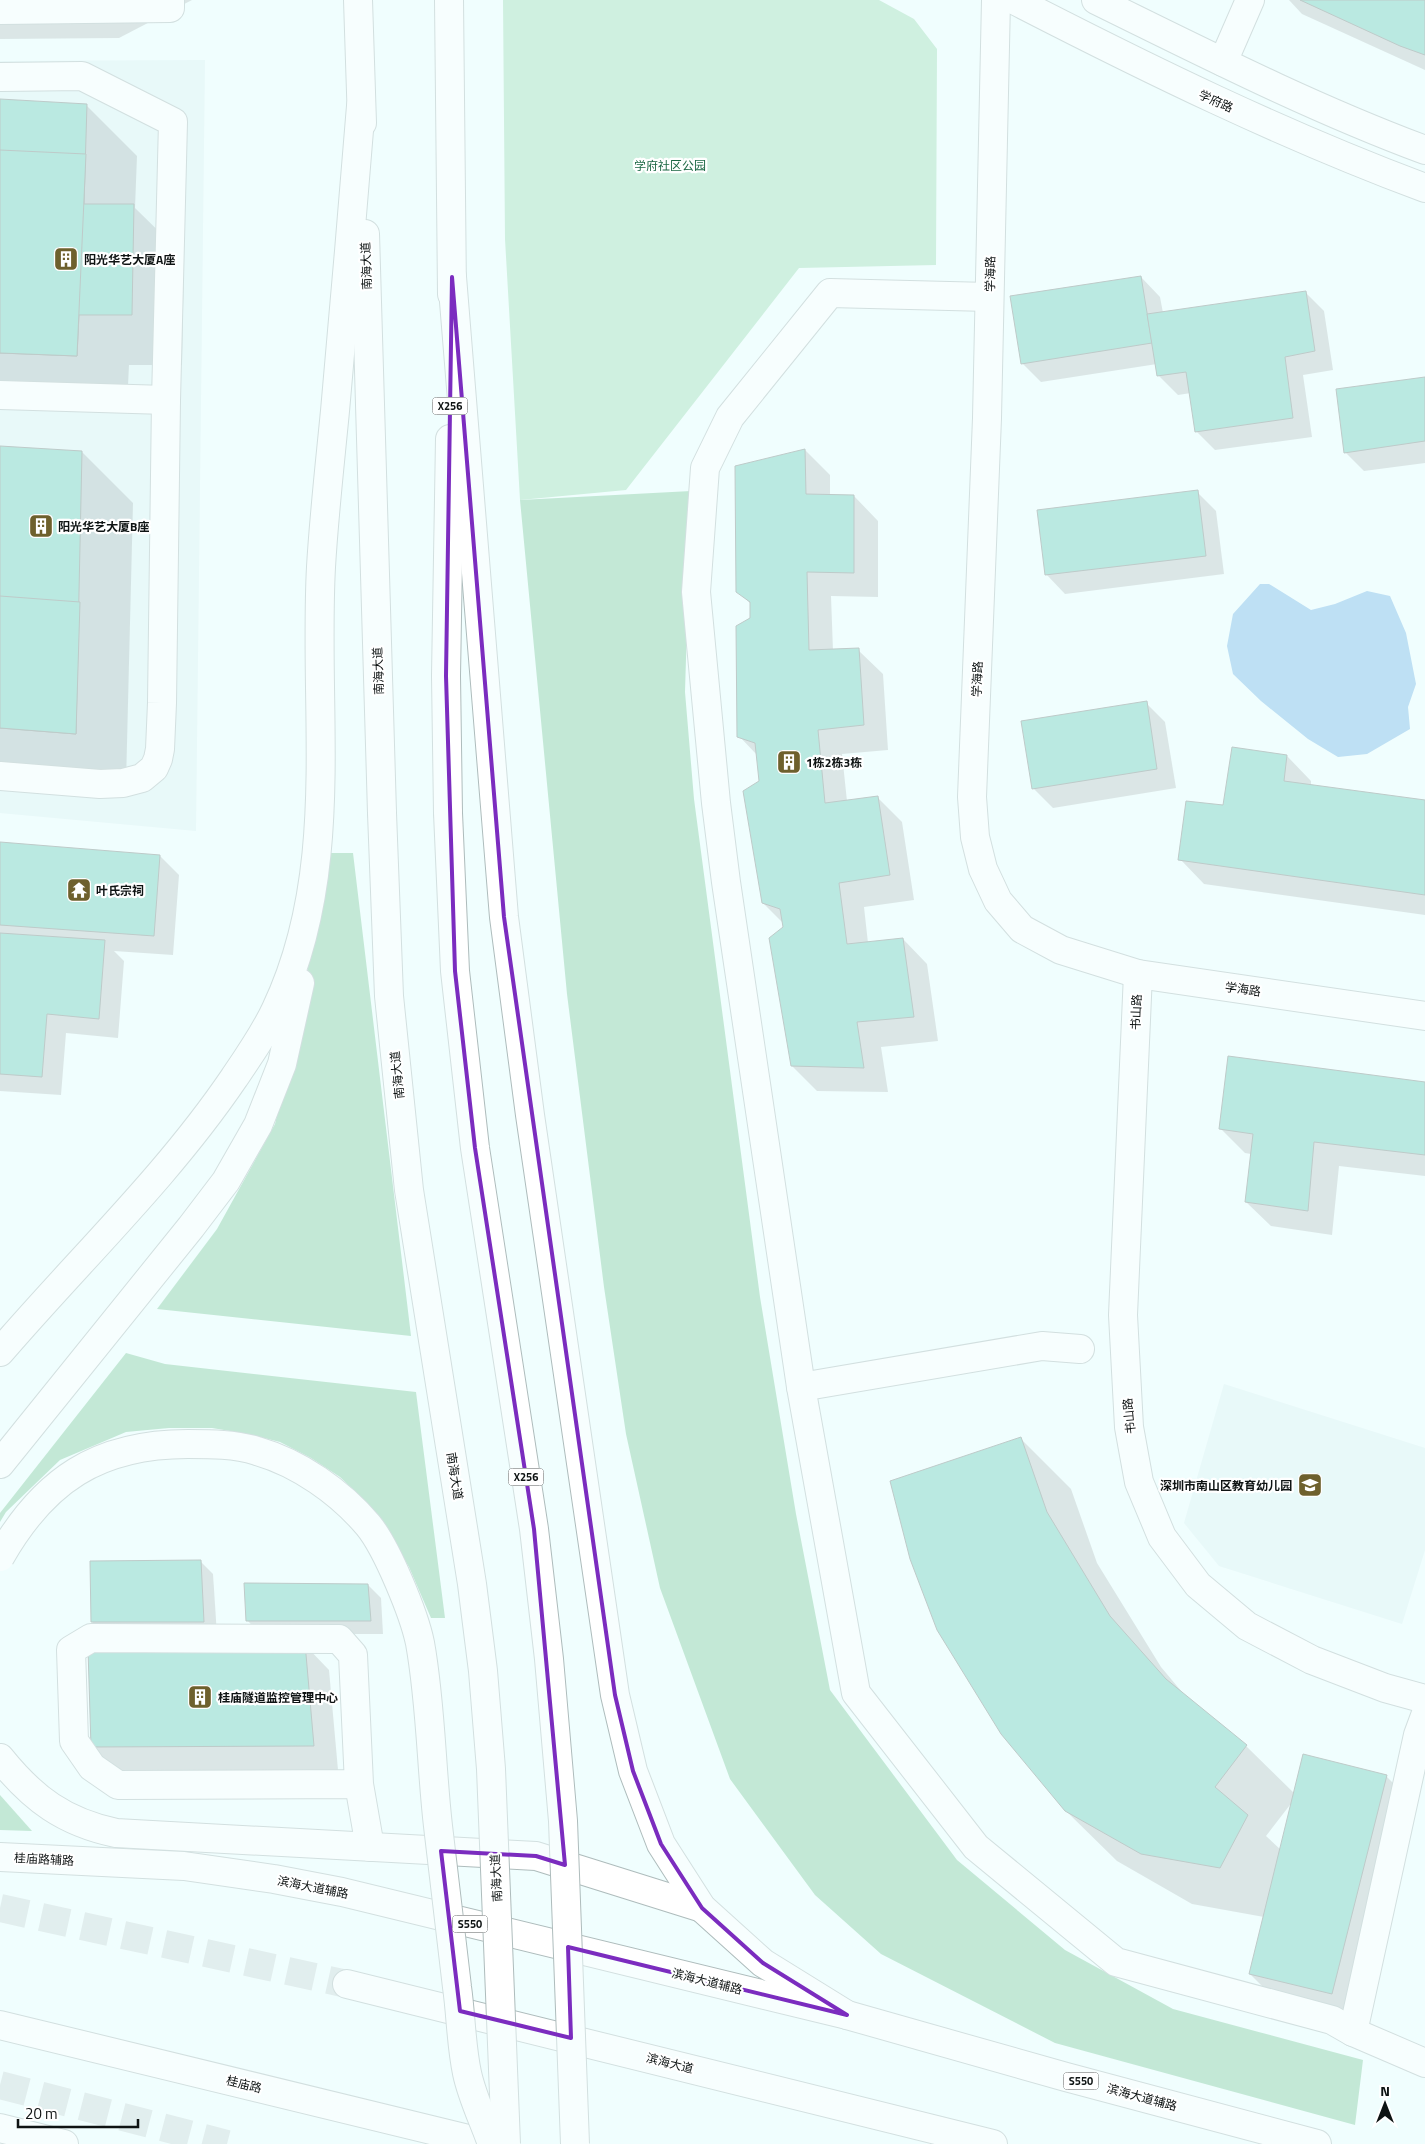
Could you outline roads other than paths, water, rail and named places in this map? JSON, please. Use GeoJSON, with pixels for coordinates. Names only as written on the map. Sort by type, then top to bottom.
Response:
{"type":"FeatureCollection","features":[{"type":"Feature","properties":{"kind":"main road"},"geometry":{"type":"LineString","coordinates":[[0,10],[170,8],[170,0]]}},
{"type":"Feature","properties":{"kind":"main road","name":"南海大道"},"geometry":{"type":"LineString","coordinates":[[358,0],[389,996],[409,1190],[472,1584],[483,1671],[491,1779],[506,2144]]}},
{"type":"Feature","properties":{"kind":"main road","name":"X256"},"geometry":{"type":"LineString","coordinates":[[449,0],[452,277],[446,676],[448,813],[455,971],[474,1148],[534,1529],[549,1659],[563,1820],[575,2144]]}},
{"type":"Feature","properties":{"kind":"main road","name":"学海路"},"geometry":{"type":"LineString","coordinates":[[996,0],[987,418],[972,797],[976,837],[983,869],[998,901],[1022,929],[1061,950],[1138,974],[1425,1016]]}},
{"type":"Feature","properties":{"kind":"main road","name":"学府路"},"geometry":{"type":"LineString","coordinates":[[1014,0],[1209,98],[1371,168],[1425,188]]}},
{"type":"Feature","properties":{"kind":"main road"},"geometry":{"type":"LineString","coordinates":[[1096,0],[1223,62],[1375,132],[1425,150]]}},
{"type":"Feature","properties":{"kind":"main road"},"geometry":{"type":"LineString","coordinates":[[1223,62],[1250,0]]}},
{"type":"Feature","properties":{"kind":"main road"},"geometry":{"type":"LineString","coordinates":[[0,77],[82,76],[173,122],[166,400],[162,704],[158,759],[154,768],[142,778],[123,783],[100,784],[0,776]]}},
{"type":"Feature","properties":{"kind":"main road"},"geometry":{"type":"LineString","coordinates":[[0,1464],[226,1182],[258,1125],[282,1064],[299,992],[319,849],[321,568],[361,106]]}},
{"type":"Feature","properties":{"kind":"main road"},"geometry":{"type":"LineString","coordinates":[[452,277],[504,917],[533,1134],[615,1695],[634,1771],[661,1844],[702,1908],[763,1963],[847,2015]]}},
{"type":"Feature","properties":{"kind":"main road"},"geometry":{"type":"LineString","coordinates":[[989,297],[830,293],[730,417],[705,468],[696,592],[716,803],[801,1387],[856,1693],[976,1847],[1116,1962],[1332,2020],[1353,2032],[1425,2062]]}},
{"type":"Feature","properties":{"kind":"main road"},"geometry":{"type":"LineString","coordinates":[[0,394],[166,400]]}},
{"type":"Feature","properties":{"kind":"main road"},"geometry":{"type":"LineString","coordinates":[[0,1352],[51,1293],[156,1180],[214,1108],[266,1029],[277,1007],[298,952],[312,897]]}},
{"type":"Feature","properties":{"kind":"main road","name":"书山路"},"geometry":{"type":"LineString","coordinates":[[1138,974],[1123,1315],[1130,1427],[1139,1482],[1162,1537],[1198,1585],[1247,1626],[1312,1660],[1385,1688],[1425,1699]]}},
{"type":"Feature","properties":{"kind":"main road"},"geometry":{"type":"LineString","coordinates":[[801,1387],[1042,1346],[1080,1349]]}},
{"type":"Feature","properties":{"kind":"main road"},"geometry":{"type":"LineString","coordinates":[[0,1557],[14,1532],[34,1507],[60,1484],[91,1462],[136,1448],[178,1444],[218,1444],[257,1450],[288,1463],[314,1478],[345,1502],[369,1526],[389,1560],[420,1641],[430,1721],[437,1823],[467,2073],[490,2144]]}},
{"type":"Feature","properties":{"kind":"main road"},"geometry":{"type":"LineString","coordinates":[[359,1784],[118,1785],[92,1767],[74,1741],[71,1650],[91,1638],[339,1640],[353,1656],[359,1784],[370,1847]]}},
{"type":"Feature","properties":{"kind":"main road"},"geometry":{"type":"LineString","coordinates":[[1353,2032],[1418,1735],[1425,1716]]}},
{"type":"Feature","properties":{"kind":"main road"},"geometry":{"type":"LineString","coordinates":[[0,1758],[19,1782],[42,1801],[90,1827],[116,1832],[536,1856],[702,1908]]}},
{"type":"Feature","properties":{"kind":"main road","name":"桂庙路辅路"},"geometry":{"type":"LineString","coordinates":[[0,1856],[89,1860]]}},
{"type":"Feature","properties":{"kind":"main road","name":"滨海大道辅路"},"geometry":{"type":"LineString","coordinates":[[89,1860],[184,1866],[274,1879],[332,1890],[847,2015],[1066,2077],[1317,2144]]}},
{"type":"Feature","properties":{"kind":"main road","name":"滨海大道"},"geometry":{"type":"LineString","coordinates":[[347,1984],[993,2144]]}},
{"type":"Feature","properties":{"kind":"main road","name":"桂庙路"},"geometry":{"type":"LineString","coordinates":[[0,2025],[490,2144]]}},
{"type":"Feature","properties":{"kind":"main road"},"geometry":{"type":"LineString","coordinates":[[0,2128],[64,2144]]}},
{"type":"Feature","properties":{"kind":"water"},"geometry":{"type":"Polygon","coordinates":[[[1260,584],[1269,584],[1311,610],[1335,604],[1367,591],[1390,596],[1406,633],[1416,684],[1408,707],[1410,729],[1367,754],[1338,757],[1308,739],[1261,701],[1233,674],[1227,646],[1233,614],[1260,584]]]}},
{"type":"Feature","properties":{"kind":"tunnel"},"geometry":{"type":"LineString","coordinates":[[0,1908],[347,1984]]}},
{"type":"Feature","properties":{"kind":"tunnel"},"geometry":{"type":"LineString","coordinates":[[0,2085],[227,2144]]}},
{"type":"Feature","properties":{"kind":"place","name":"阳光华艺大厦A座"},"geometry":{"type":"Point","coordinates":[66,259]}},
{"type":"Feature","properties":{"kind":"place","name":"阳光华艺大厦B座"},"geometry":{"type":"Point","coordinates":[41,526]}},
{"type":"Feature","properties":{"kind":"place","name":"1栋2栋3栋"},"geometry":{"type":"Point","coordinates":[789,762]}},
{"type":"Feature","properties":{"kind":"place","name":"叶氏宗祠"},"geometry":{"type":"Point","coordinates":[79,890]}},
{"type":"Feature","properties":{"kind":"place","name":"深圳市南山区教育幼儿园"},"geometry":{"type":"Point","coordinates":[1310,1485]}},
{"type":"Feature","properties":{"kind":"place","name":"桂庙隧道监控管理中心"},"geometry":{"type":"Point","coordinates":[200,1697]}},
{"type":"Feature","properties":{"kind":"park label","name":"学府社区公园"},"geometry":{"type":"Point","coordinates":[670,165]}}]}
